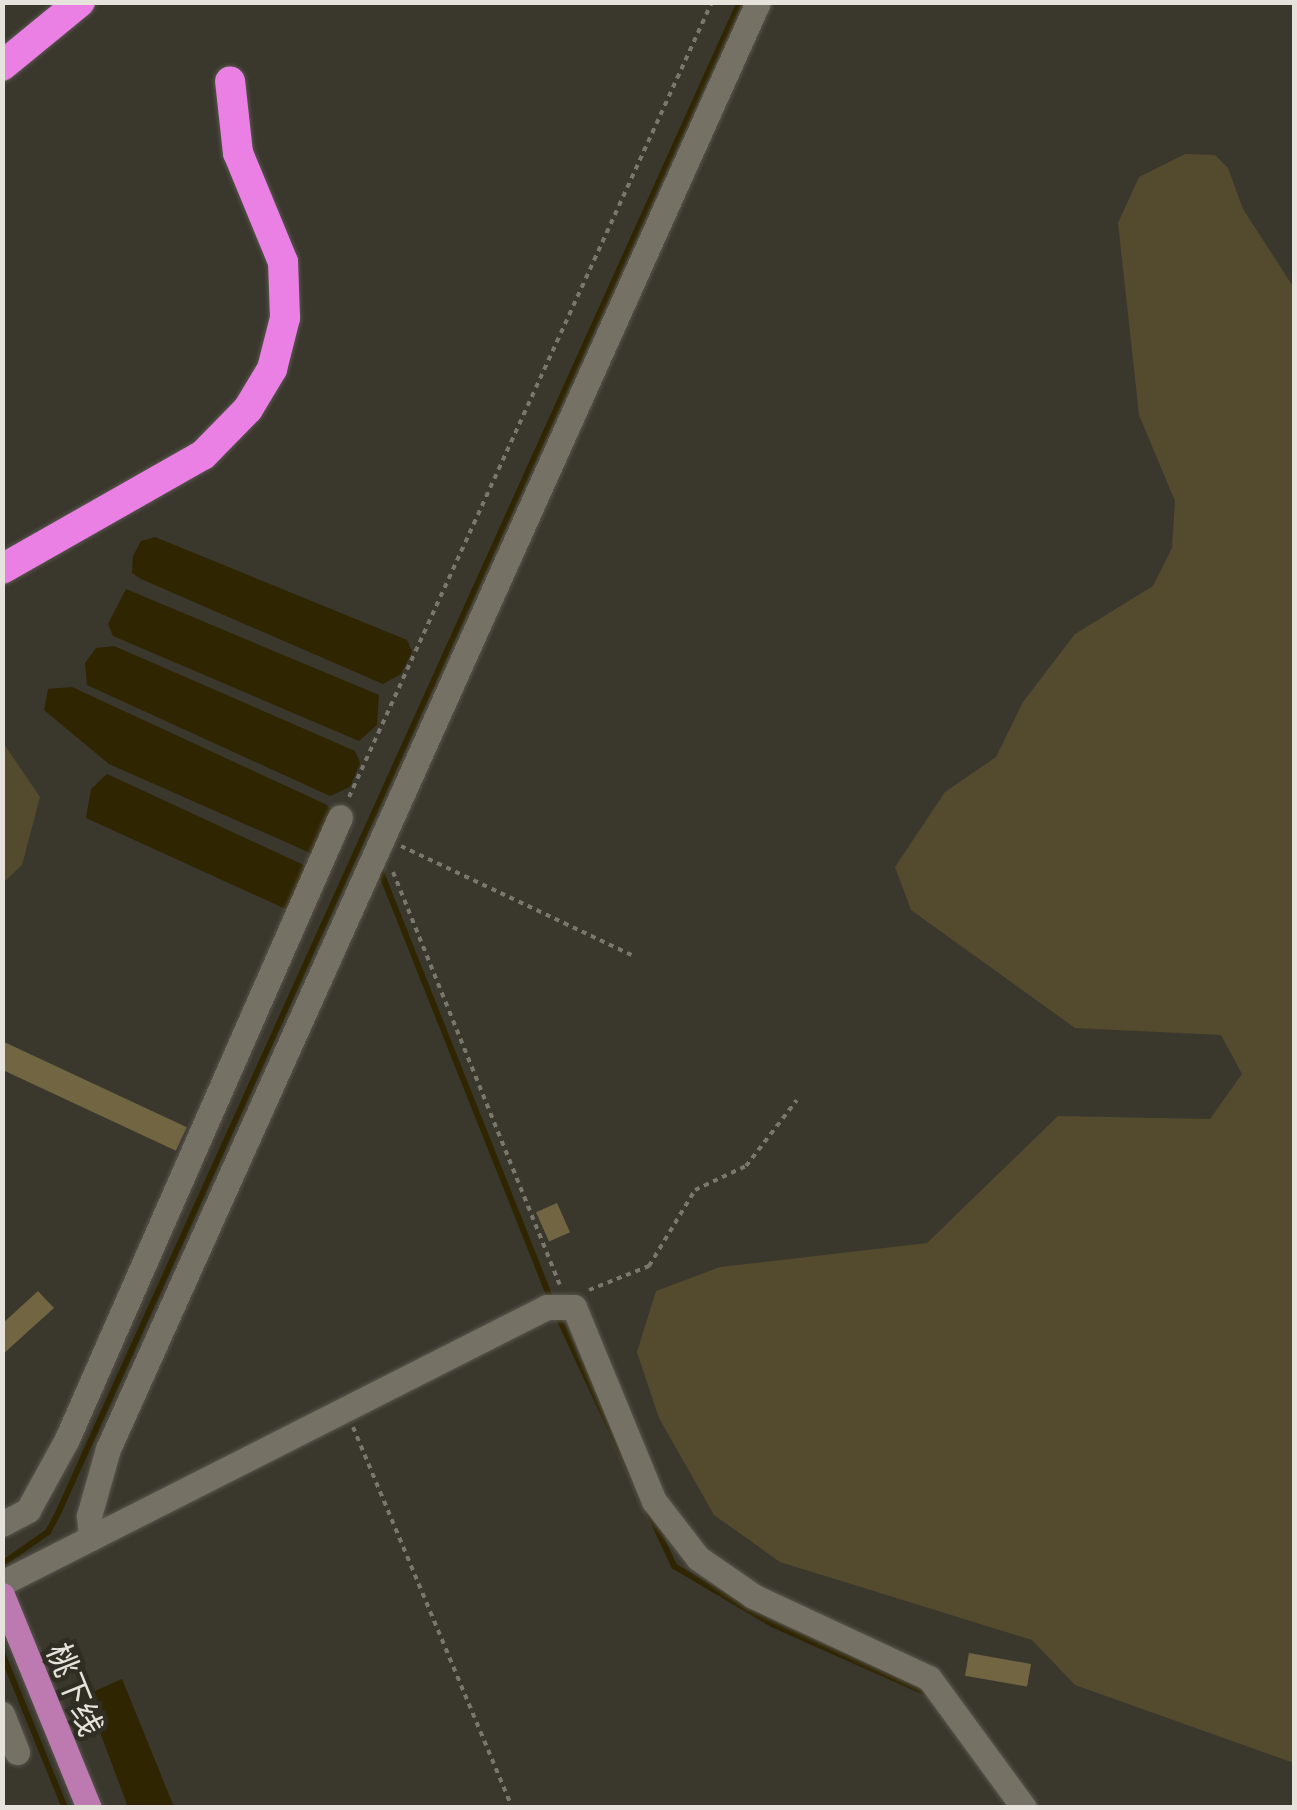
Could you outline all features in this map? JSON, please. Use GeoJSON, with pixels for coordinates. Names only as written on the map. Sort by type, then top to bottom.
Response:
{"type":"FeatureCollection","features":[{"type":"Feature","properties":{"kind":"highway"},"geometry":{"type":"LineString","coordinates":[[2,66],[80,2]]}},
{"type":"Feature","properties":{"kind":"highway"},"geometry":{"type":"LineString","coordinates":[[2,570],[203,454],[248,409],[272,369],[285,318],[283,262],[238,153],[230,81]]}},
{"type":"Feature","properties":{"kind":"main road","name":"桃下线"},"geometry":{"type":"LineString","coordinates":[[2,1595],[89,1808]]}},
{"type":"Feature","properties":{"kind":"street"},"geometry":{"type":"LineString","coordinates":[[91,1538],[108,1449],[378,835],[758,2]]}},
{"type":"Feature","properties":{"kind":"street"},"geometry":{"type":"LineString","coordinates":[[2,1524],[28,1510],[67,1439],[340,817]]}},
{"type":"Feature","properties":{"kind":"street"},"geometry":{"type":"LineString","coordinates":[[2,1583],[546,1307],[574,1307],[654,1500],[698,1558],[753,1596],[929,1678],[1024,1808]]}},
{"type":"Feature","properties":{"kind":"street"},"geometry":{"type":"LineString","coordinates":[[2,1714],[17,1752]]}},
{"type":"Feature","properties":{"kind":"path"},"geometry":{"type":"LineString","coordinates":[[340,817],[712,2]]}},
{"type":"Feature","properties":{"kind":"path"},"geometry":{"type":"LineString","coordinates":[[378,835],[632,955]]}},
{"type":"Feature","properties":{"kind":"path"},"geometry":{"type":"LineString","coordinates":[[378,835],[574,1307],[594,1284],[623,1282],[649,1266],[696,1190],[746,1166],[797,1100]]}},
{"type":"Feature","properties":{"kind":"path"},"geometry":{"type":"LineString","coordinates":[[346,1409],[512,1808]]}},
{"type":"Feature","properties":{"kind":"shaded area"},"geometry":{"type":"Polygon","coordinates":[[[1185,154],[1215,155],[1228,168],[1243,209],[1294,288],[1294,1763],[1075,1685],[1032,1640],[780,1562],[714,1515],[659,1418],[637,1352],[656,1291],[720,1267],[927,1243],[1058,1116],[1210,1119],[1242,1074],[1221,1035],[1075,1028],[911,910],[895,867],[945,792],[996,757],[1023,702],[1075,634],[1153,586],[1172,548],[1175,501],[1139,415],[1118,223],[1139,177],[1185,154]]]}},
{"type":"Feature","properties":{"kind":"shaded area"},"geometry":{"type":"Polygon","coordinates":[[[155,537],[407,640],[412,652],[401,674],[383,684],[141,579],[132,573],[133,556],[141,541],[155,537]]]}},
{"type":"Feature","properties":{"kind":"shaded area"},"geometry":{"type":"Polygon","coordinates":[[[126,589],[379,695],[377,725],[359,741],[113,636],[108,624],[126,589]]]}},
{"type":"Feature","properties":{"kind":"shaded area"},"geometry":{"type":"Polygon","coordinates":[[[114,646],[355,751],[360,763],[350,787],[330,796],[87,685],[85,663],[96,648],[114,646]]]}},
{"type":"Feature","properties":{"kind":"shaded area"},"geometry":{"type":"Polygon","coordinates":[[[72,687],[325,804],[332,810],[315,855],[109,764],[44,710],[48,689],[72,687]]]}},
{"type":"Feature","properties":{"kind":"shaded area"},"geometry":{"type":"Polygon","coordinates":[[[2,741],[40,797],[22,865],[3,883],[2,741]]]}},
{"type":"Feature","properties":{"kind":"shaded area"},"geometry":{"type":"Polygon","coordinates":[[[107,774],[308,867],[290,911],[86,818],[91,789],[107,774]]]}},
{"type":"Feature","properties":{"kind":"shaded area"},"geometry":{"type":"Polygon","coordinates":[[[122,1679],[174,1807],[128,1807],[86,1695],[122,1679]]]}},
{"type":"Feature","properties":{"kind":"building"},"geometry":{"type":"Polygon","coordinates":[[[2,1041],[187,1127],[176,1151],[2,1070],[2,1041]]]}},
{"type":"Feature","properties":{"kind":"building"},"geometry":{"type":"Polygon","coordinates":[[[557,1203],[570,1232],[549,1242],[536,1212],[557,1203]]]}},
{"type":"Feature","properties":{"kind":"building"},"geometry":{"type":"Polygon","coordinates":[[[38,1291],[54,1308],[2,1355],[2,1324],[38,1291]]]}},
{"type":"Feature","properties":{"kind":"building"},"geometry":{"type":"Polygon","coordinates":[[[969,1653],[1031,1664],[1027,1687],[965,1676],[969,1653]]]}},
{"type":"Feature","properties":{"kind":"waterway"},"geometry":{"type":"LineString","coordinates":[[2,1564],[48,1532],[59,1511],[740,2]]}},
{"type":"Feature","properties":{"kind":"waterway"},"geometry":{"type":"LineString","coordinates":[[378,865],[551,1300]]}},
{"type":"Feature","properties":{"kind":"waterway"},"geometry":{"type":"LineString","coordinates":[[558,1316],[674,1566],[772,1624],[929,1694]]}},
{"type":"Feature","properties":{"kind":"waterway"},"geometry":{"type":"LineString","coordinates":[[2,1653],[65,1808]]}}]}
